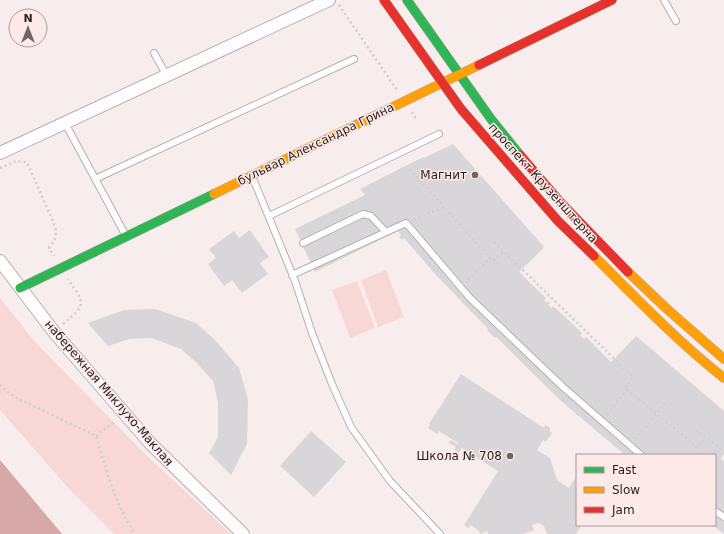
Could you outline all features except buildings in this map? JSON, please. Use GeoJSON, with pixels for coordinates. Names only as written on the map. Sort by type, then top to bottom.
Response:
{"type":"FeatureCollection","features":[{"type":"Feature","properties":{"kind":"main road","name":"проспект Крузенштерна"},"geometry":{"type":"LineString","coordinates":[[384,0],[461,109],[558,221],[667,329],[724,378]]}},
{"type":"Feature","properties":{"kind":"main road","name":"проспект Крузенштерна"},"geometry":{"type":"LineString","coordinates":[[407,0],[477,101],[511,144],[570,211],[633,276],[677,318],[724,359]]}},
{"type":"Feature","properties":{"kind":"main road","name":"бульвар Александра Грина"},"geometry":{"type":"LineString","coordinates":[[20,288],[612,0]]}},
{"type":"Feature","properties":{"kind":"street"},"geometry":{"type":"LineString","coordinates":[[0,153],[333,1]]}},
{"type":"Feature","properties":{"kind":"street","name":"набережная Миклухо-Маклая"},"geometry":{"type":"LineString","coordinates":[[0,261],[54,332],[150,443],[243,534]]}},
{"type":"Feature","properties":{"kind":"lane"},"geometry":{"type":"LineString","coordinates":[[664,0],[676,21]]}},
{"type":"Feature","properties":{"kind":"lane"},"geometry":{"type":"LineString","coordinates":[[154,53],[167,76]]}},
{"type":"Feature","properties":{"kind":"lane"},"geometry":{"type":"LineString","coordinates":[[95,179],[354,59]]}},
{"type":"Feature","properties":{"kind":"lane"},"geometry":{"type":"LineString","coordinates":[[65,123],[126,236]]}},
{"type":"Feature","properties":{"kind":"lane"},"geometry":{"type":"LineString","coordinates":[[269,216],[439,134]]}},
{"type":"Feature","properties":{"kind":"lane"},"geometry":{"type":"LineString","coordinates":[[252,175],[292,275],[312,333],[332,384],[351,427],[390,481],[440,534]]}},
{"type":"Feature","properties":{"kind":"lane"},"geometry":{"type":"LineString","coordinates":[[303,243],[363,214],[371,216],[386,232]]}},
{"type":"Feature","properties":{"kind":"lane"},"geometry":{"type":"LineString","coordinates":[[292,275],[406,223],[469,297],[563,388],[640,454]]}},
{"type":"Feature","properties":{"kind":"path"},"geometry":{"type":"LineString","coordinates":[[333,1],[399,94]]}},
{"type":"Feature","properties":{"kind":"path"},"geometry":{"type":"LineString","coordinates":[[0,168],[16,161],[26,162],[54,226],[56,234],[54,242],[49,248],[60,268],[79,295],[82,303],[81,308],[77,313],[54,332]]}},
{"type":"Feature","properties":{"kind":"path"},"geometry":{"type":"LineString","coordinates":[[410,169],[493,262],[503,252]]}},
{"type":"Feature","properties":{"kind":"path"},"geometry":{"type":"LineString","coordinates":[[406,223],[444,207]]}},
{"type":"Feature","properties":{"kind":"path"},"geometry":{"type":"LineString","coordinates":[[494,242],[633,377],[625,388],[627,390],[601,421]]}},
{"type":"Feature","properties":{"kind":"path"},"geometry":{"type":"LineString","coordinates":[[461,287],[490,258]]}},
{"type":"Feature","properties":{"kind":"path"},"geometry":{"type":"LineString","coordinates":[[0,385],[17,398],[96,436],[112,490],[135,534]]}},
{"type":"Feature","properties":{"kind":"path"},"geometry":{"type":"LineString","coordinates":[[627,390],[698,448],[706,438]]}},
{"type":"Feature","properties":{"kind":"path"},"geometry":{"type":"LineString","coordinates":[[630,445],[666,402]]}},
{"type":"Feature","properties":{"kind":"path"},"geometry":{"type":"LineString","coordinates":[[96,436],[114,422]]}},
{"type":"Feature","properties":{"kind":"path"},"geometry":{"type":"LineString","coordinates":[[696,430],[724,452]]}},
{"type":"Feature","properties":{"kind":"shaded area"},"geometry":{"type":"Polygon","coordinates":[[[386,270],[404,317],[378,327],[361,280],[386,270]]]}},
{"type":"Feature","properties":{"kind":"shaded area"},"geometry":{"type":"Polygon","coordinates":[[[357,281],[375,328],[350,338],[332,290],[357,281]]]}},
{"type":"Feature","properties":{"kind":"shaded area"},"geometry":{"type":"Polygon","coordinates":[[[0,298],[36,343],[146,455],[231,534],[114,534],[71,491],[0,410],[0,298]]]}},
{"type":"Feature","properties":{"kind":"shaded area"},"geometry":{"type":"Polygon","coordinates":[[[0,460],[62,534],[0,534],[0,460]]]}},
{"type":"Feature","properties":{"kind":"traffic: fast"},"geometry":{"type":"LineString","coordinates":[[407,0],[491,119],[520,155]]}},
{"type":"Feature","properties":{"kind":"traffic: fast"},"geometry":{"type":"LineString","coordinates":[[20,288],[214,194]]}},
{"type":"Feature","properties":{"kind":"traffic: slow"},"geometry":{"type":"LineString","coordinates":[[214,194],[479,65]]}},
{"type":"Feature","properties":{"kind":"traffic: slow"},"geometry":{"type":"LineString","coordinates":[[594,256],[673,334],[724,378]]}},
{"type":"Feature","properties":{"kind":"traffic: slow"},"geometry":{"type":"LineString","coordinates":[[628,272],[667,309],[724,359]]}},
{"type":"Feature","properties":{"kind":"traffic: jam"},"geometry":{"type":"LineString","coordinates":[[384,0],[461,109],[558,221],[594,256]]}},
{"type":"Feature","properties":{"kind":"traffic: jam"},"geometry":{"type":"LineString","coordinates":[[479,65],[612,0]]}},
{"type":"Feature","properties":{"kind":"traffic: jam"},"geometry":{"type":"LineString","coordinates":[[520,155],[560,202],[628,272]]}},
{"type":"Feature","properties":{"kind":"place","name":"Магнит"},"geometry":{"type":"Point","coordinates":[475,175]}},
{"type":"Feature","properties":{"kind":"place","name":"Школа № 708"},"geometry":{"type":"Point","coordinates":[510,456]}}]}
